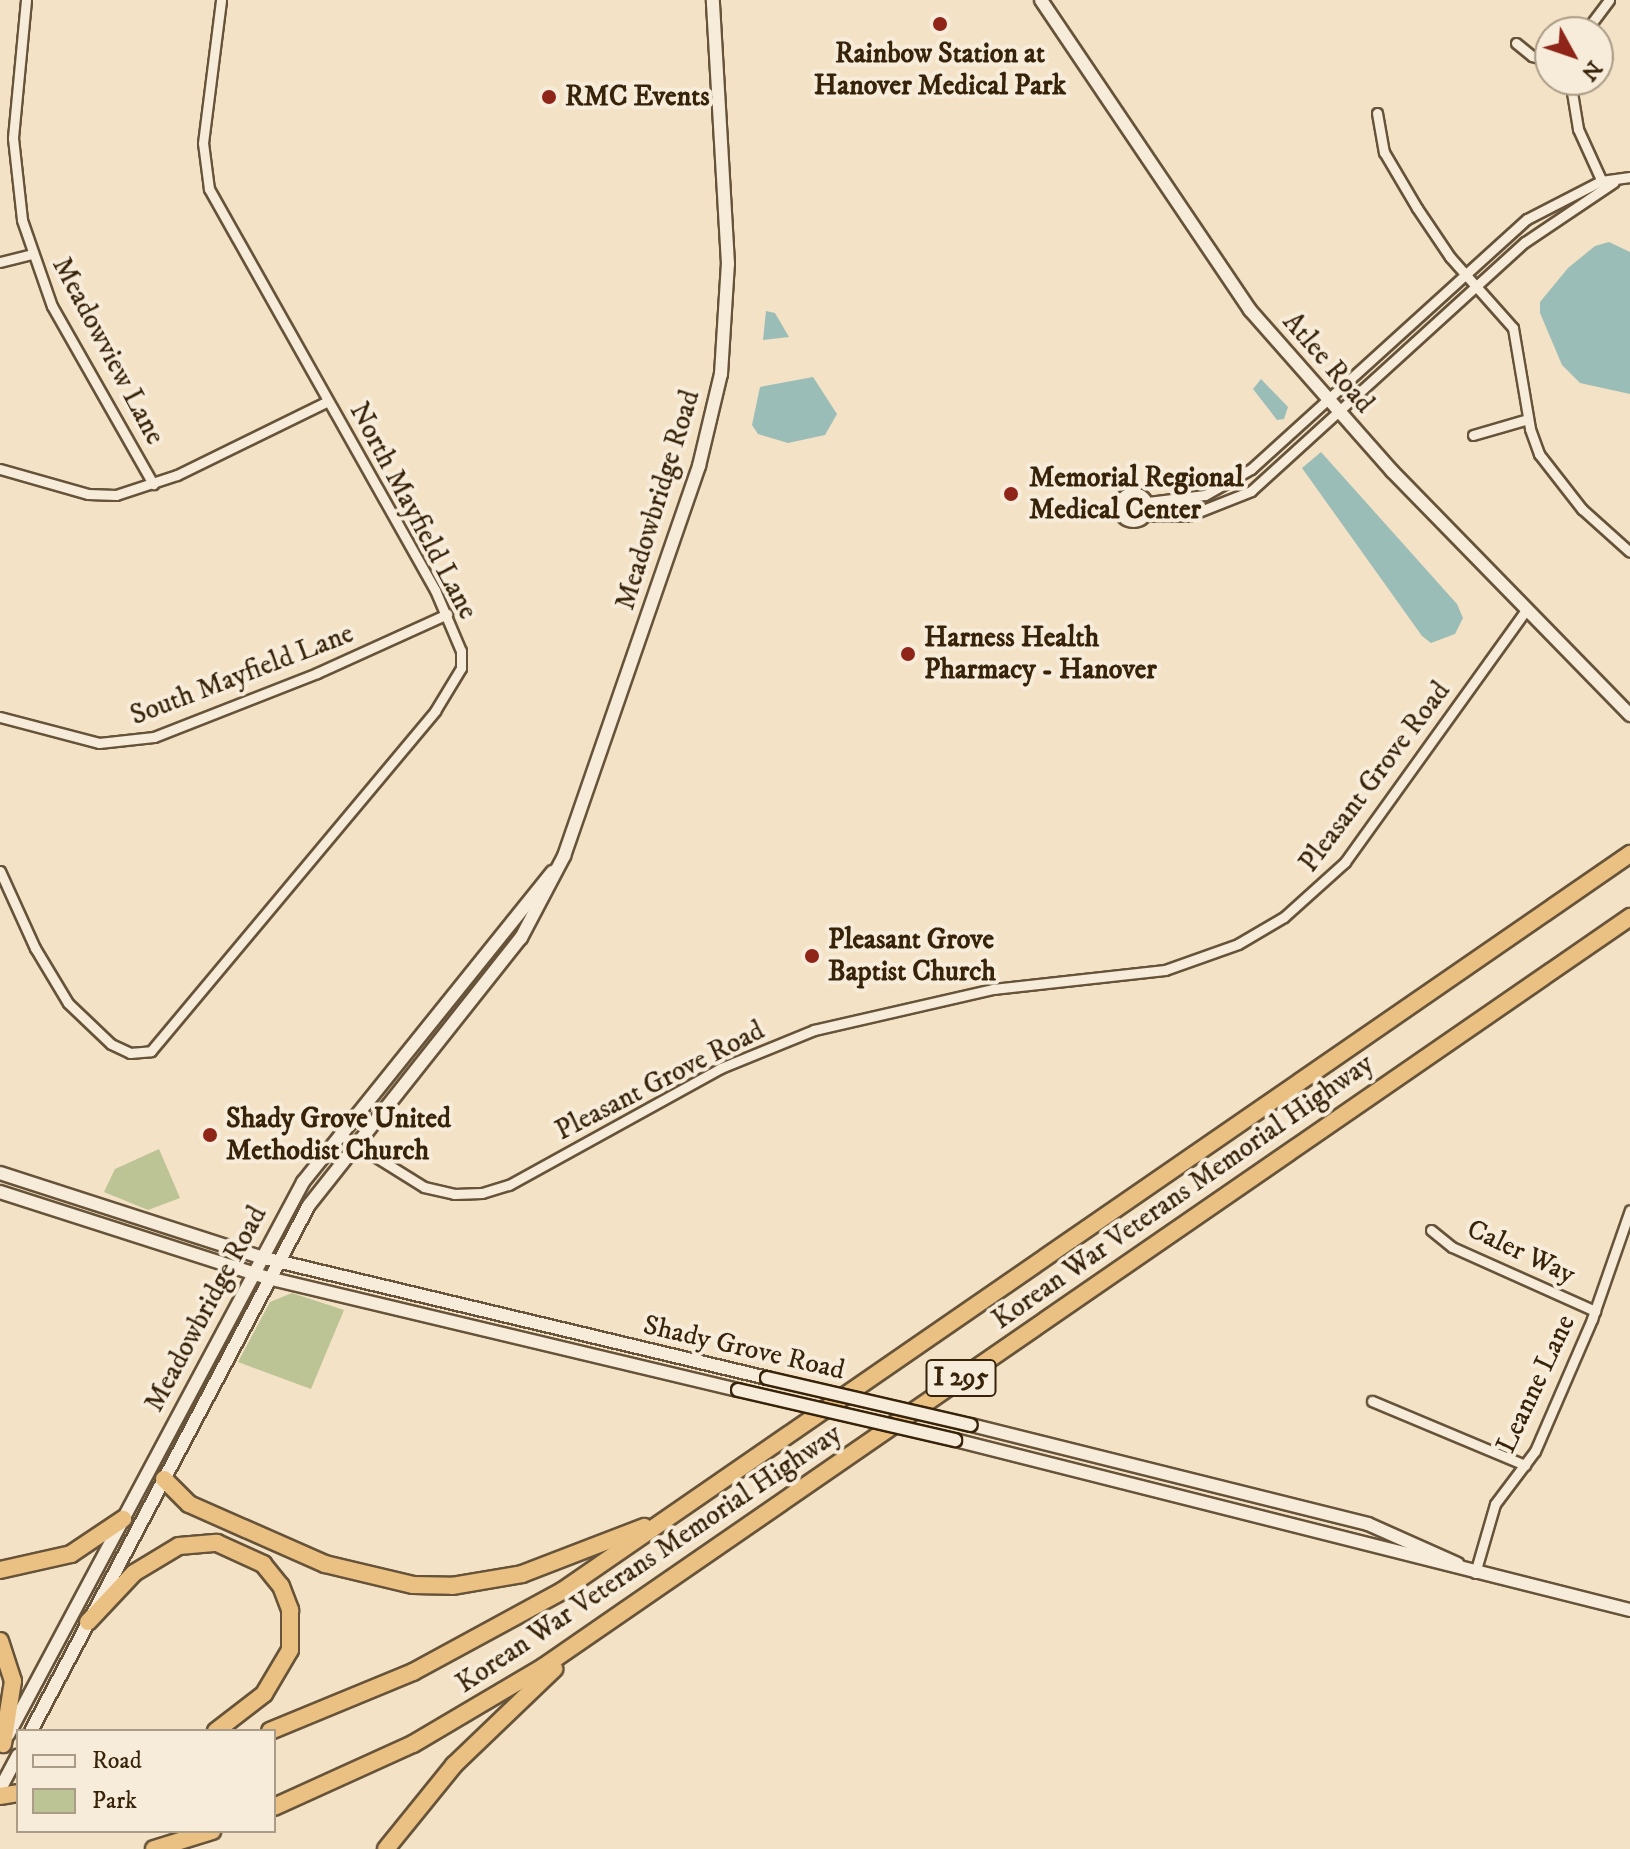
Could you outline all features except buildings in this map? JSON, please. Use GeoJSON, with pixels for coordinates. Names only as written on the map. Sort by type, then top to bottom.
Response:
{"type":"FeatureCollection","features":[{"type":"Feature","properties":{"kind":"highway","name":"Korean War Veterans Memorial Highway"},"geometry":{"type":"LineString","coordinates":[[275,1729],[372,1691],[478,1640],[573,1584],[1630,854]]}},
{"type":"Feature","properties":{"kind":"highway","name":"Korean War Veterans Memorial Highway"},"geometry":{"type":"LineString","coordinates":[[276,1806],[413,1744],[587,1637],[1630,917]]}},
{"type":"Feature","properties":{"kind":"highway"},"geometry":{"type":"LineString","coordinates":[[164,1479],[189,1504],[325,1564],[375,1579],[430,1586],[544,1568],[679,1512]]}},
{"type":"Feature","properties":{"kind":"highway"},"geometry":{"type":"LineString","coordinates":[[0,1570],[71,1554],[123,1519]]}},
{"type":"Feature","properties":{"kind":"highway"},"geometry":{"type":"LineString","coordinates":[[88,1622],[146,1563],[179,1546],[231,1546],[263,1564],[290,1610],[290,1650],[264,1694],[219,1729]]}},
{"type":"Feature","properties":{"kind":"highway"},"geometry":{"type":"LineString","coordinates":[[386,1849],[454,1765],[587,1637]]}},
{"type":"Feature","properties":{"kind":"highway"},"geometry":{"type":"LineString","coordinates":[[0,1641],[13,1681],[2,1747]]}},
{"type":"Feature","properties":{"kind":"highway"},"geometry":{"type":"LineString","coordinates":[[154,1849],[206,1833]]}},
{"type":"Feature","properties":{"kind":"main road","name":"Meadowbridge Road"},"geometry":{"type":"LineString","coordinates":[[32,1729],[277,1261],[353,1144],[521,938],[564,856],[699,466],[721,374],[728,264],[713,0]]}},
{"type":"Feature","properties":{"kind":"main road","name":"Atlee Road"},"geometry":{"type":"LineString","coordinates":[[1041,0],[1250,310],[1340,414],[1630,715]]}},
{"type":"Feature","properties":{"kind":"main road","name":"Meadowbridge Road"},"geometry":{"type":"LineString","coordinates":[[2,1747],[251,1273],[303,1182],[564,856]]}},
{"type":"Feature","properties":{"kind":"main road","name":"Shady Grove Road"},"geometry":{"type":"LineString","coordinates":[[0,1173],[260,1257],[971,1425],[1368,1524],[1475,1573]]}},
{"type":"Feature","properties":{"kind":"main road","name":"Shady Grove Road"},"geometry":{"type":"LineString","coordinates":[[0,1192],[268,1278],[955,1440],[1630,1610]]}},
{"type":"Feature","properties":{"kind":"main road"},"geometry":{"type":"LineString","coordinates":[[1135,1486],[1140,1467]]}},
{"type":"Feature","properties":{"kind":"main road"},"geometry":{"type":"LineString","coordinates":[[0,1789],[16,1759]]}},
{"type":"Feature","properties":{"kind":"street","name":"Meadowview Lane"},"geometry":{"type":"LineString","coordinates":[[26,0],[13,138],[16,190],[31,254],[59,319],[153,484]]}},
{"type":"Feature","properties":{"kind":"street","name":"North Mayfield Lane"},"geometry":{"type":"LineString","coordinates":[[0,871],[35,948],[68,1003],[111,1044],[141,1054],[173,1030],[456,683],[461,651],[447,614],[232,235],[205,174],[203,143],[221,0]]}},
{"type":"Feature","properties":{"kind":"street"},"geometry":{"type":"LineString","coordinates":[[1516,43],[1534,57]]}},
{"type":"Feature","properties":{"kind":"street"},"geometry":{"type":"LineString","coordinates":[[1573,96],[1578,129],[1607,192]]}},
{"type":"Feature","properties":{"kind":"street"},"geometry":{"type":"LineString","coordinates":[[1377,113],[1389,164],[1466,273],[1506,317],[1518,340],[1534,444],[1552,475],[1629,548]]}},
{"type":"Feature","properties":{"kind":"street"},"geometry":{"type":"LineString","coordinates":[[1614,182],[1607,192],[1538,232],[1267,479],[1232,502],[1171,519],[1145,516],[1127,521],[1118,504],[1132,491],[1148,502],[1187,499],[1231,482],[1268,456],[1527,219],[1601,181],[1614,182],[1630,177]]}},
{"type":"Feature","properties":{"kind":"street"},"geometry":{"type":"LineString","coordinates":[[0,262],[31,254]]}},
{"type":"Feature","properties":{"kind":"street"},"geometry":{"type":"LineString","coordinates":[[0,469],[102,495],[153,484],[328,401]]}},
{"type":"Feature","properties":{"kind":"street"},"geometry":{"type":"LineString","coordinates":[[1473,435],[1528,419]]}},
{"type":"Feature","properties":{"kind":"street"},"geometry":{"type":"LineString","coordinates":[[1145,516],[1148,502]]}},
{"type":"Feature","properties":{"kind":"street","name":"Pleasant Grove Road"},"geometry":{"type":"LineString","coordinates":[[339,1134],[424,1187],[454,1194],[482,1193],[509,1185],[721,1068],[814,1030],[993,989],[1165,970],[1238,944],[1295,910],[1345,862],[1527,609]]}},
{"type":"Feature","properties":{"kind":"street","name":"South Mayfield Lane"},"geometry":{"type":"LineString","coordinates":[[0,717],[99,743],[154,737],[317,673],[447,614]]}},
{"type":"Feature","properties":{"kind":"street","name":"Leanne Lane"},"geometry":{"type":"LineString","coordinates":[[1475,1573],[1495,1504],[1525,1465],[1595,1311],[1630,1210]]}},
{"type":"Feature","properties":{"kind":"street","name":"Caler Way"},"geometry":{"type":"LineString","coordinates":[[1431,1230],[1452,1247],[1595,1311]]}},
{"type":"Feature","properties":{"kind":"street"},"geometry":{"type":"LineString","coordinates":[[1372,1401],[1525,1465]]}},
{"type":"Feature","properties":{"kind":"green space"},"geometry":{"type":"Polygon","coordinates":[[[159,1149],[180,1198],[148,1210],[104,1192],[115,1169],[159,1149]]]}},
{"type":"Feature","properties":{"kind":"green space"},"geometry":{"type":"Polygon","coordinates":[[[292,1293],[344,1310],[311,1389],[238,1362],[270,1302],[292,1293]]]}},
{"type":"Feature","properties":{"kind":"water"},"geometry":{"type":"Polygon","coordinates":[[[1609,242],[1630,252],[1630,394],[1580,383],[1562,365],[1540,313],[1540,302],[1568,268],[1595,246],[1609,242]]]}},
{"type":"Feature","properties":{"kind":"water"},"geometry":{"type":"Polygon","coordinates":[[[766,311],[775,313],[789,337],[763,340],[766,311]]]}},
{"type":"Feature","properties":{"kind":"water"},"geometry":{"type":"Polygon","coordinates":[[[813,377],[837,414],[825,435],[788,443],[758,434],[752,425],[760,387],[813,377]]]}},
{"type":"Feature","properties":{"kind":"water"},"geometry":{"type":"Polygon","coordinates":[[[1261,379],[1288,407],[1284,419],[1277,420],[1253,389],[1261,379]]]}},
{"type":"Feature","properties":{"kind":"water"},"geometry":{"type":"Polygon","coordinates":[[[1321,452],[1457,604],[1463,618],[1455,634],[1431,643],[1422,636],[1302,468],[1321,452]]]}},
{"type":"Feature","properties":{"kind":"place","name":"Rainbow Station at Hanover Medical Park"},"geometry":{"type":"Point","coordinates":[940,24]}},
{"type":"Feature","properties":{"kind":"place","name":"RMC Events"},"geometry":{"type":"Point","coordinates":[549,97]}},
{"type":"Feature","properties":{"kind":"place","name":"Memorial Regional Medical Center"},"geometry":{"type":"Point","coordinates":[1011,494]}},
{"type":"Feature","properties":{"kind":"place","name":"Harness Health Pharmacy - Hanover"},"geometry":{"type":"Point","coordinates":[908,654]}},
{"type":"Feature","properties":{"kind":"place","name":"Pleasant Grove Baptist Church"},"geometry":{"type":"Point","coordinates":[812,956]}},
{"type":"Feature","properties":{"kind":"place","name":"Shady Grove United Methodist Church"},"geometry":{"type":"Point","coordinates":[210,1135]}}]}
